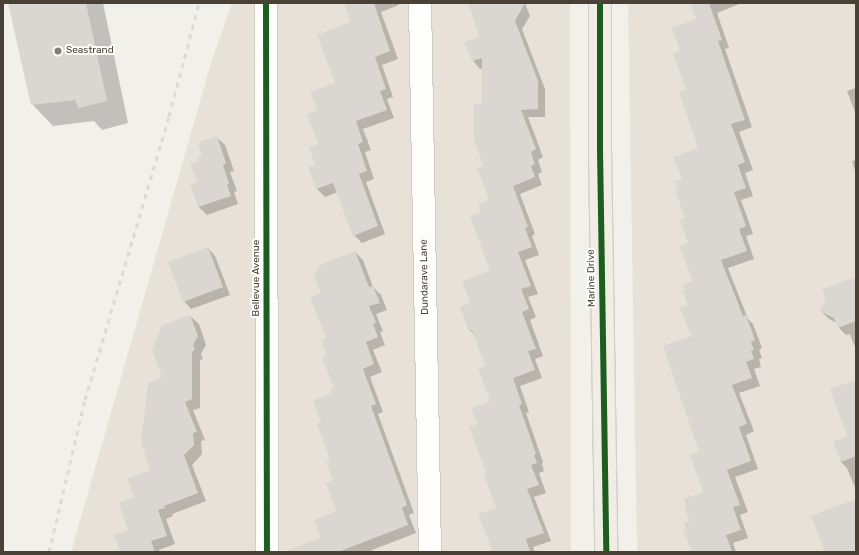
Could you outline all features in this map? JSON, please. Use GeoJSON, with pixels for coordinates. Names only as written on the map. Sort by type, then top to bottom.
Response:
{"type":"FeatureCollection","features":[{"type":"Feature","properties":{"kind":"main road","name":"Marine Drive"},"geometry":{"type":"LineString","coordinates":[[600,3],[600,150],[606,552]]}},
{"type":"Feature","properties":{"kind":"street","name":"Bellevue Avenue"},"geometry":{"type":"LineString","coordinates":[[266,3],[267,552]]}},
{"type":"Feature","properties":{"kind":"street","name":"Dundarave Lane"},"geometry":{"type":"LineString","coordinates":[[420,3],[430,552]]}},
{"type":"Feature","properties":{"kind":"shaded area"},"geometry":{"type":"Polygon","coordinates":[[[232,3],[570,3],[571,552],[71,552],[211,63],[232,3]]]}},
{"type":"Feature","properties":{"kind":"shaded area"},"geometry":{"type":"Polygon","coordinates":[[[628,3],[856,3],[856,552],[637,552],[628,3]]]}},
{"type":"Feature","properties":{"kind":"building","name":"Seastrand"},"geometry":{"type":"Polygon","coordinates":[[[8,3],[86,3],[107,101],[79,108],[75,100],[31,105],[8,3]]]}},
{"type":"Feature","properties":{"kind":"building"},"geometry":{"type":"Polygon","coordinates":[[[344,3],[374,3],[390,51],[375,57],[386,89],[380,91],[387,110],[356,121],[363,142],[358,144],[367,171],[359,174],[378,226],[353,236],[333,183],[316,189],[308,167],[315,165],[309,147],[318,144],[307,114],[317,111],[310,92],[335,83],[317,35],[351,22],[344,3]]]}},
{"type":"Feature","properties":{"kind":"building"},"geometry":{"type":"Polygon","coordinates":[[[468,3],[525,3],[515,21],[538,81],[538,109],[521,110],[536,149],[531,152],[535,164],[531,166],[535,177],[513,186],[528,227],[525,228],[532,247],[518,252],[531,286],[521,289],[529,309],[522,312],[536,349],[528,351],[535,370],[513,378],[522,404],[519,405],[536,454],[534,455],[537,463],[531,465],[539,485],[527,489],[544,533],[526,539],[530,552],[493,552],[478,514],[496,508],[484,475],[487,475],[469,427],[477,424],[471,408],[490,401],[478,368],[485,366],[472,330],[469,331],[460,307],[470,303],[462,281],[490,271],[470,216],[481,212],[478,204],[489,200],[477,168],[483,165],[474,139],[474,104],[482,103],[482,58],[472,61],[464,42],[479,37],[468,3]]]}},
{"type":"Feature","properties":{"kind":"building"},"geometry":{"type":"Polygon","coordinates":[[[690,3],[709,3],[722,40],[718,41],[745,120],[731,124],[745,162],[738,165],[746,188],[734,192],[746,226],[739,229],[747,251],[721,260],[743,316],[746,315],[755,340],[751,342],[754,350],[751,351],[754,359],[746,362],[752,378],[732,385],[747,424],[739,427],[751,461],[727,470],[740,505],[733,507],[741,530],[726,535],[732,552],[692,552],[683,530],[686,529],[684,523],[690,521],[684,507],[686,506],[684,499],[703,492],[690,455],[699,452],[663,346],[691,336],[680,308],[688,305],[682,291],[685,290],[683,285],[693,281],[679,246],[688,243],[680,220],[685,218],[675,190],[678,189],[675,182],[682,179],[673,157],[698,148],[679,92],[686,90],[673,53],[680,50],[672,28],[696,19],[690,3]]]}},
{"type":"Feature","properties":{"kind":"building"},"geometry":{"type":"Polygon","coordinates":[[[217,136],[226,163],[223,165],[231,196],[198,207],[190,184],[197,182],[190,164],[199,161],[197,158],[202,156],[198,143],[217,136]]]}},
{"type":"Feature","properties":{"kind":"building"},"geometry":{"type":"Polygon","coordinates":[[[208,247],[223,287],[183,302],[168,262],[208,247]]]}},
{"type":"Feature","properties":{"kind":"building"},"geometry":{"type":"Polygon","coordinates":[[[355,251],[369,287],[373,286],[380,303],[369,306],[376,323],[373,324],[378,337],[366,342],[374,364],[363,369],[376,404],[371,406],[407,505],[402,508],[408,525],[338,552],[288,552],[288,550],[321,538],[314,520],[336,511],[326,483],[333,480],[326,462],[330,460],[317,424],[321,422],[313,400],[332,394],[331,389],[334,388],[322,358],[327,356],[321,340],[326,338],[310,297],[321,293],[314,275],[318,268],[324,263],[355,251]]]}},
{"type":"Feature","properties":{"kind":"building"},"geometry":{"type":"Polygon","coordinates":[[[856,277],[856,321],[838,328],[834,318],[820,311],[826,299],[822,289],[856,277]]]}},
{"type":"Feature","properties":{"kind":"building"},"geometry":{"type":"Polygon","coordinates":[[[190,315],[198,336],[193,345],[195,350],[192,352],[192,399],[185,402],[197,432],[193,433],[194,445],[184,455],[198,493],[164,506],[165,508],[158,510],[167,536],[151,541],[155,552],[120,552],[114,535],[128,530],[119,503],[134,497],[127,479],[150,470],[141,442],[148,383],[162,377],[152,350],[162,325],[190,315]]]}},
{"type":"Feature","properties":{"kind":"building"},"geometry":{"type":"Polygon","coordinates":[[[856,380],[856,456],[841,462],[833,441],[847,436],[830,389],[856,380]]]}},
{"type":"Feature","properties":{"kind":"building"},"geometry":{"type":"Polygon","coordinates":[[[856,499],[856,552],[825,552],[811,516],[856,499]]]}},
{"type":"Feature","properties":{"kind":"railway"},"geometry":{"type":"LineString","coordinates":[[49,552],[85,400],[169,116],[199,3]]}},
{"type":"Feature","properties":{"kind":"cycle path"},"geometry":{"type":"LineString","coordinates":[[266,3],[267,552]]}},
{"type":"Feature","properties":{"kind":"cycle path"},"geometry":{"type":"LineString","coordinates":[[600,3],[600,149],[606,552]]}},
{"type":"Feature","properties":{"kind":"place","name":"Seastrand"},"geometry":{"type":"Point","coordinates":[58,51]}}]}
